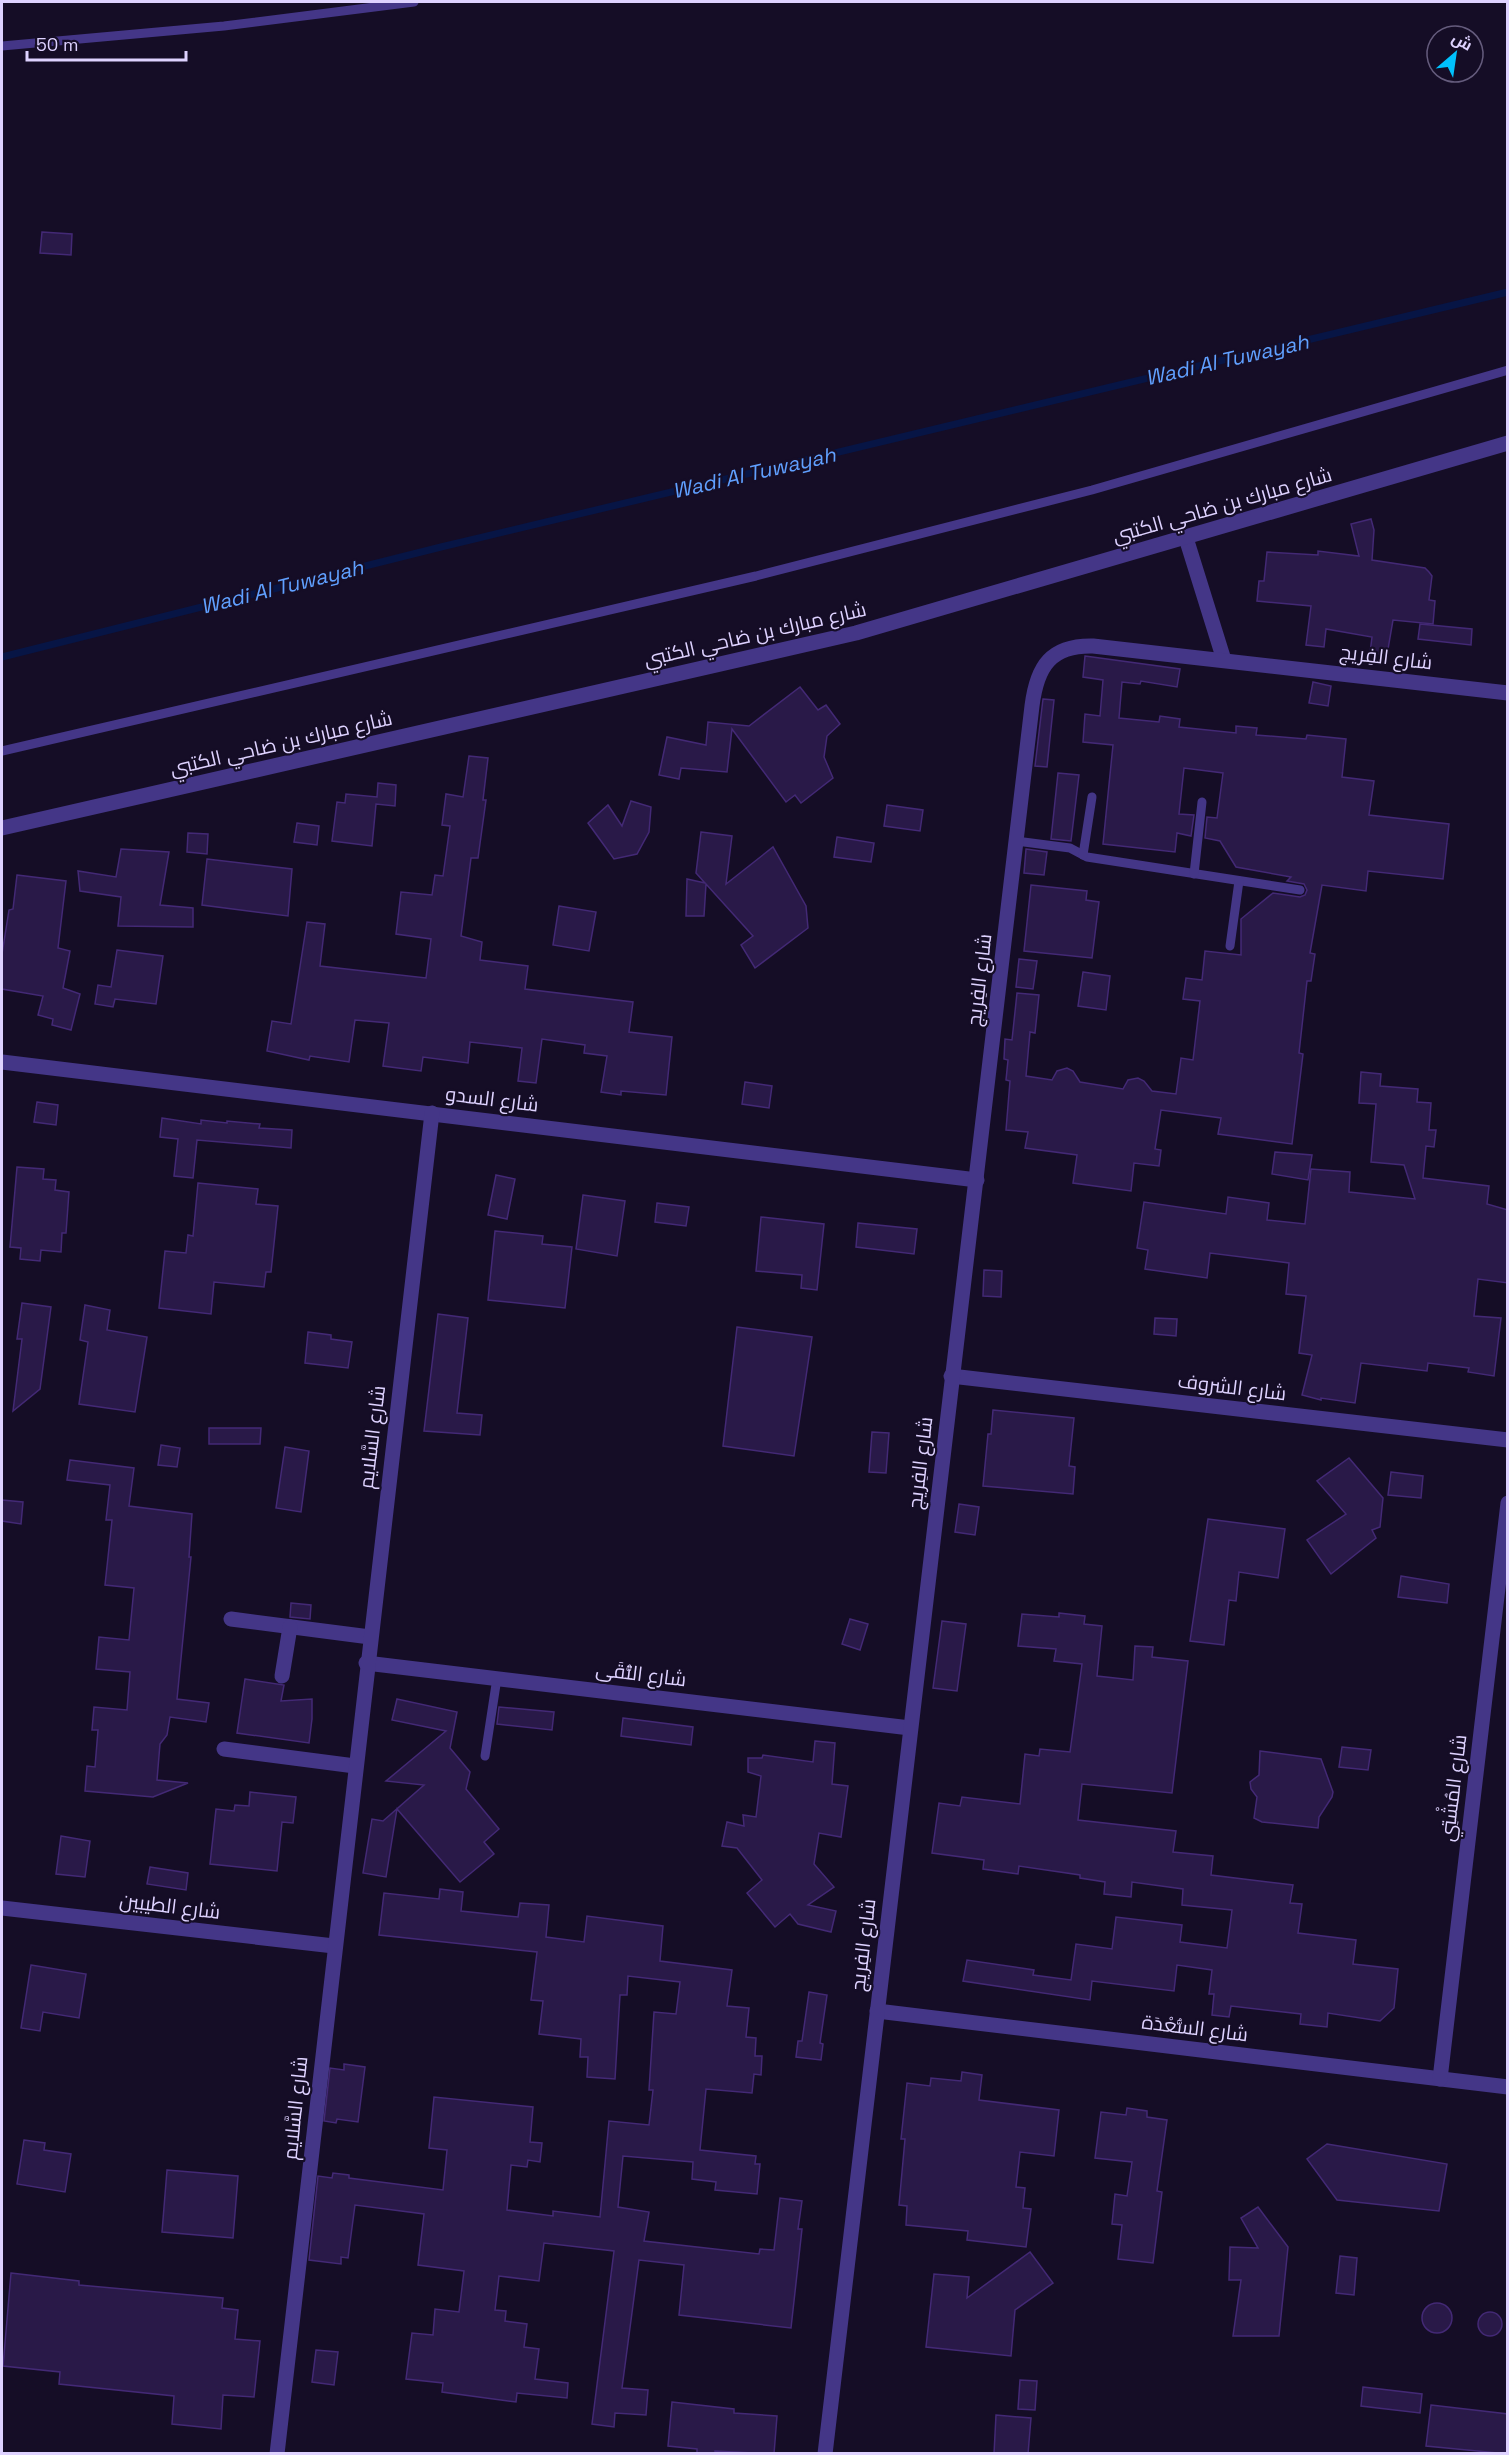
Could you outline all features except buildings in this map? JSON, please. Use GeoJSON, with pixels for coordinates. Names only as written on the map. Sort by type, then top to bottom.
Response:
{"type":"FeatureCollection","features":[{"type":"Feature","properties":{"kind":"street","name":"شارع مبارك بن ضاحي الكتبي"},"geometry":{"type":"LineString","coordinates":[[2,828],[856,633],[1508,443]]}},
{"type":"Feature","properties":{"kind":"street"},"geometry":{"type":"LineString","coordinates":[[1186,538],[1224,660]]}},
{"type":"Feature","properties":{"kind":"street","name":"شارع الفِريج"},"geometry":{"type":"LineString","coordinates":[[825,2454],[1034,691],[1046,664],[1056,653],[1074,645],[1508,693]]}},
{"type":"Feature","properties":{"kind":"street","name":"شارع السدو"},"geometry":{"type":"LineString","coordinates":[[2,1062],[977,1180]]}},
{"type":"Feature","properties":{"kind":"street","name":"شارع السَّلايم"},"geometry":{"type":"LineString","coordinates":[[277,2454],[366,1663],[432,1113]]}},
{"type":"Feature","properties":{"kind":"street","name":"شارع الشروف"},"geometry":{"type":"LineString","coordinates":[[951,1376],[1508,1440]]}},
{"type":"Feature","properties":{"kind":"street","name":"شارع المُشْتِي"},"geometry":{"type":"LineString","coordinates":[[1440,2079],[1508,1503]]}},
{"type":"Feature","properties":{"kind":"street"},"geometry":{"type":"LineString","coordinates":[[231,1620],[370,1637]]}},
{"type":"Feature","properties":{"kind":"street"},"geometry":{"type":"LineString","coordinates":[[282,1676],[290,1627]]}},
{"type":"Feature","properties":{"kind":"street","name":"شارع التُّقَى"},"geometry":{"type":"LineString","coordinates":[[366,1663],[910,1728]]}},
{"type":"Feature","properties":{"kind":"street"},"geometry":{"type":"LineString","coordinates":[[224,1749],[355,1766]]}},
{"type":"Feature","properties":{"kind":"street","name":"شارع الطيبين"},"geometry":{"type":"LineString","coordinates":[[2,1908],[334,1946]]}},
{"type":"Feature","properties":{"kind":"street","name":"شارع السُّعْدَة"},"geometry":{"type":"LineString","coordinates":[[877,2011],[1508,2087]]}},
{"type":"Feature","properties":{"kind":"lane"},"geometry":{"type":"LineString","coordinates":[[2,46],[224,26],[414,2]]}},
{"type":"Feature","properties":{"kind":"lane"},"geometry":{"type":"LineString","coordinates":[[2,751],[756,576],[1092,489],[1508,370]]}},
{"type":"Feature","properties":{"kind":"lane"},"geometry":{"type":"LineString","coordinates":[[1083,855],[1092,797]]}},
{"type":"Feature","properties":{"kind":"lane"},"geometry":{"type":"LineString","coordinates":[[1194,874],[1202,802]]}},
{"type":"Feature","properties":{"kind":"lane"},"geometry":{"type":"LineString","coordinates":[[1016,841],[1070,848],[1087,857],[1300,890]]}},
{"type":"Feature","properties":{"kind":"lane"},"geometry":{"type":"LineString","coordinates":[[1230,946],[1239,881]]}},
{"type":"Feature","properties":{"kind":"lane"},"geometry":{"type":"LineString","coordinates":[[485,1756],[497,1678]]}},
{"type":"Feature","properties":{"kind":"waterway","name":"Wadi Al Tuwayah"},"geometry":{"type":"LineString","coordinates":[[2,657],[441,547],[1508,292]]}}]}
